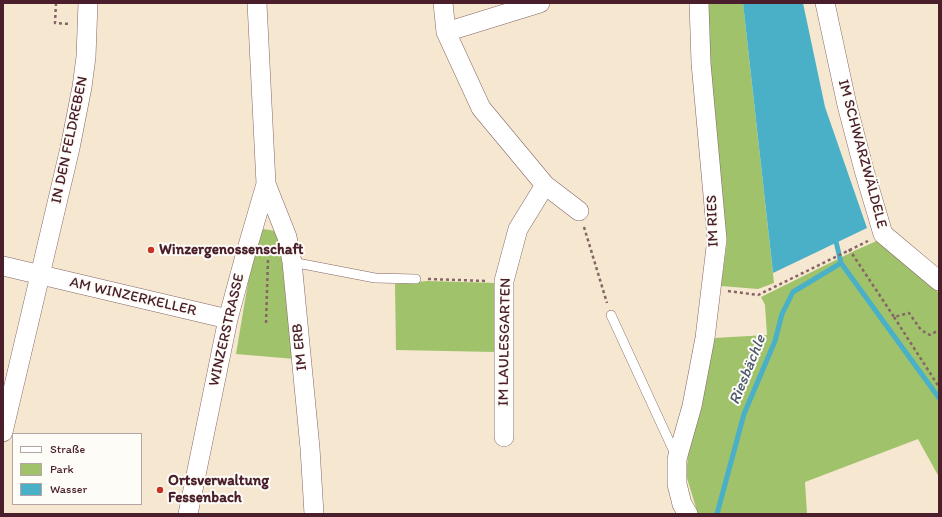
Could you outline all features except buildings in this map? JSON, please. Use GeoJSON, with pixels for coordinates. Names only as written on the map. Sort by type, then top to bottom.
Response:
{"type":"FeatureCollection","features":[{"type":"Feature","properties":{"kind":"street","name":"IN DEN FELDREBEN"},"geometry":{"type":"LineString","coordinates":[[39,275],[70,148],[82,87],[86,57],[88,3]]}},
{"type":"Feature","properties":{"kind":"street","name":"WINZERSTRASSE"},"geometry":{"type":"LineString","coordinates":[[188,514],[228,320],[266,184],[257,3]]}},
{"type":"Feature","properties":{"kind":"street"},"geometry":{"type":"LineString","coordinates":[[443,3],[446,32],[481,108],[545,185],[578,211]]}},
{"type":"Feature","properties":{"kind":"street"},"geometry":{"type":"LineString","coordinates":[[446,32],[540,3]]}},
{"type":"Feature","properties":{"kind":"street","name":"IM RIES"},"geometry":{"type":"LineString","coordinates":[[688,514],[682,504],[677,484],[677,459],[692,406],[706,338],[710,289],[717,239],[701,63],[699,3]]}},
{"type":"Feature","properties":{"kind":"street","name":"IM SCHWARZWÄLDELE"},"geometry":{"type":"LineString","coordinates":[[826,3],[847,105],[883,234],[939,281]]}},
{"type":"Feature","properties":{"kind":"street","name":"IM ERB"},"geometry":{"type":"LineString","coordinates":[[266,184],[287,236],[284,261],[310,448],[314,514]]}},
{"type":"Feature","properties":{"kind":"street","name":"IM LAULESGARTEN"},"geometry":{"type":"LineString","coordinates":[[504,437],[504,281],[518,229],[545,185]]}},
{"type":"Feature","properties":{"kind":"street","name":"AM WINZERKELLER"},"geometry":{"type":"LineString","coordinates":[[3,266],[228,320]]}},
{"type":"Feature","properties":{"kind":"street"},"geometry":{"type":"LineString","coordinates":[[3,432],[39,275]]}},
{"type":"Feature","properties":{"kind":"lane"},"geometry":{"type":"LineString","coordinates":[[284,261],[375,278],[416,279]]}},
{"type":"Feature","properties":{"kind":"lane","name":"IM RIES"},"geometry":{"type":"LineString","coordinates":[[611,315],[677,459]]}},
{"type":"Feature","properties":{"kind":"path"},"geometry":{"type":"LineString","coordinates":[[56,3],[55,23],[87,25]]}},
{"type":"Feature","properties":{"kind":"path"},"geometry":{"type":"LineString","coordinates":[[578,211],[611,315]]}},
{"type":"Feature","properties":{"kind":"path"},"geometry":{"type":"LineString","coordinates":[[710,289],[758,295],[849,249],[939,388]]}},
{"type":"Feature","properties":{"kind":"path"},"geometry":{"type":"LineString","coordinates":[[263,258],[284,261]]}},
{"type":"Feature","properties":{"kind":"path"},"geometry":{"type":"LineString","coordinates":[[266,323],[268,259]]}},
{"type":"Feature","properties":{"kind":"path"},"geometry":{"type":"LineString","coordinates":[[416,279],[504,281]]}},
{"type":"Feature","properties":{"kind":"path"},"geometry":{"type":"LineString","coordinates":[[894,317],[909,313],[921,330],[930,335],[939,330]]}},
{"type":"Feature","properties":{"kind":"green space"},"geometry":{"type":"Polygon","coordinates":[[[708,3],[743,3],[774,283],[758,289],[721,286],[727,242],[708,55],[708,3]]]}},
{"type":"Feature","properties":{"kind":"green space"},"geometry":{"type":"Polygon","coordinates":[[[263,229],[276,231],[283,239],[295,359],[236,354],[255,241],[258,233],[263,229]]]}},
{"type":"Feature","properties":{"kind":"green space"},"geometry":{"type":"Polygon","coordinates":[[[881,239],[939,293],[939,477],[918,439],[805,482],[807,514],[698,514],[686,475],[690,436],[714,338],[767,335],[765,305],[761,297],[881,239]]]}},
{"type":"Feature","properties":{"kind":"green space"},"geometry":{"type":"Polygon","coordinates":[[[427,281],[496,283],[495,352],[396,350],[395,284],[427,281]]]}},
{"type":"Feature","properties":{"kind":"water"},"geometry":{"type":"Polygon","coordinates":[[[743,3],[803,3],[825,107],[867,228],[773,273],[743,3]]]}},
{"type":"Feature","properties":{"kind":"waterway","name":"Riesbächle"},"geometry":{"type":"LineString","coordinates":[[835,237],[841,263],[939,398]]}},
{"type":"Feature","properties":{"kind":"waterway","name":"Riesbächle"},"geometry":{"type":"LineString","coordinates":[[717,514],[744,414],[775,341],[782,314],[793,292],[841,263]]}},
{"type":"Feature","properties":{"kind":"place","name":"Winzergenossenschaft"},"geometry":{"type":"Point","coordinates":[151,250]}},
{"type":"Feature","properties":{"kind":"place","name":"Ortsverwaltung Fessenbach"},"geometry":{"type":"Point","coordinates":[160,490]}}]}
